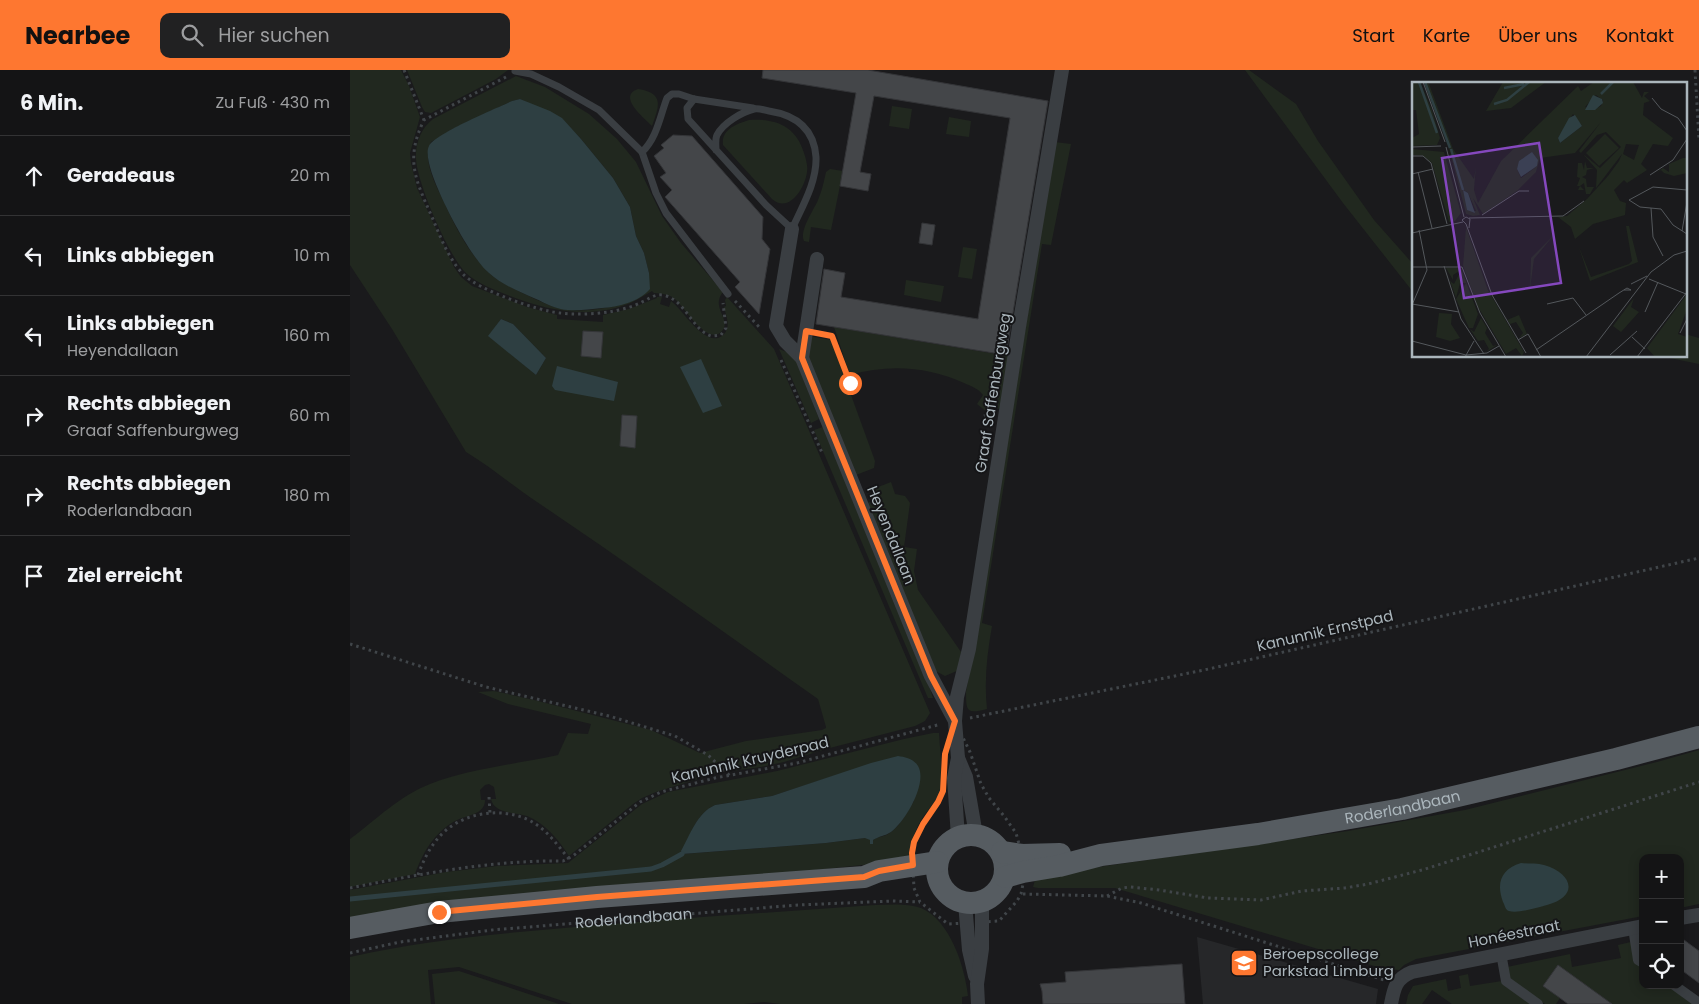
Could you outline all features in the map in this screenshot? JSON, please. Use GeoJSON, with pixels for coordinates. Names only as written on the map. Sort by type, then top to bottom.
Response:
{"type":"FeatureCollection","features":[{"type":"Feature","properties":{"kind":"main road","name":"Roderlandbaan"},"geometry":{"type":"LineString","coordinates":[[1013,864],[1059,866],[1101,855],[1258,834],[1402,809],[1616,759],[1699,736]]}},
{"type":"Feature","properties":{"kind":"main road"},"geometry":{"type":"LineString","coordinates":[[967,836],[982,836],[993,842],[1013,864],[1001,887],[994,895],[974,903],[954,900],[946,893],[938,870],[941,852],[948,843],[967,836]]}},
{"type":"Feature","properties":{"kind":"main road","name":"Roderlandbaan"},"geometry":{"type":"LineString","coordinates":[[350,928],[449,911],[597,897],[864,877],[879,871],[914,872],[938,870]]}},
{"type":"Feature","properties":{"kind":"street","name":"Graaf Saffenburgweg"},"geometry":{"type":"LineString","coordinates":[[967,836],[966,777],[958,758],[955,721],[957,697],[1062,70]]}},
{"type":"Feature","properties":{"kind":"street"},"geometry":{"type":"LineString","coordinates":[[776,326],[792,229]]}},
{"type":"Feature","properties":{"kind":"street"},"geometry":{"type":"LineString","coordinates":[[802,358],[817,259]]}},
{"type":"Feature","properties":{"kind":"street","name":"Heyendallaan"},"geometry":{"type":"LineString","coordinates":[[776,326],[785,341],[802,358],[931,676],[955,721]]}},
{"type":"Feature","properties":{"kind":"street"},"geometry":{"type":"LineString","coordinates":[[974,903],[982,949],[977,984],[978,1004]]}},
{"type":"Feature","properties":{"kind":"street"},"geometry":{"type":"LineString","coordinates":[[1684,917],[1699,915]]}},
{"type":"Feature","properties":{"kind":"street"},"geometry":{"type":"LineString","coordinates":[[1638,927],[1639,961]]}},
{"type":"Feature","properties":{"kind":"street","name":"Honéestraat"},"geometry":{"type":"LineString","coordinates":[[1396,983],[1404,975],[1412,972],[1638,927]]}},
{"type":"Feature","properties":{"kind":"street"},"geometry":{"type":"LineString","coordinates":[[1501,954],[1506,981],[1538,1004]]}},
{"type":"Feature","properties":{"kind":"street"},"geometry":{"type":"LineString","coordinates":[[1391,1004],[1396,983]]}},
{"type":"Feature","properties":{"kind":"street"},"geometry":{"type":"LineString","coordinates":[[1680,989],[1699,1003]]}},
{"type":"Feature","properties":{"kind":"lane"},"geometry":{"type":"LineString","coordinates":[[515,71],[530,72],[574,94],[599,110],[642,152],[656,193],[666,213],[728,294]]}},
{"type":"Feature","properties":{"kind":"lane"},"geometry":{"type":"LineString","coordinates":[[642,152],[653,138],[667,98],[672,94],[785,113],[808,131],[813,142],[816,158],[814,173],[801,211],[792,229],[766,205],[688,119],[687,108],[694,99]]}},
{"type":"Feature","properties":{"kind":"lane"},"geometry":{"type":"LineString","coordinates":[[716,150],[716,140],[719,132],[728,123],[742,114],[756,109]]}},
{"type":"Feature","properties":{"kind":"path"},"geometry":{"type":"LineString","coordinates":[[404,70],[424,120]]}},
{"type":"Feature","properties":{"kind":"path"},"geometry":{"type":"LineString","coordinates":[[1695,70],[1699,140]]}},
{"type":"Feature","properties":{"kind":"path"},"geometry":{"type":"LineString","coordinates":[[515,71],[504,79],[424,120],[413,151],[416,175],[427,206],[452,258],[463,274],[492,291],[535,307],[561,313],[610,312],[658,295],[664,295],[678,303],[700,330],[711,336],[721,335],[726,328],[722,307]]}},
{"type":"Feature","properties":{"kind":"path"},"geometry":{"type":"LineString","coordinates":[[728,294],[761,330],[776,326]]}},
{"type":"Feature","properties":{"kind":"path"},"geometry":{"type":"LineString","coordinates":[[806,331],[832,336],[852,388],[859,396]]}},
{"type":"Feature","properties":{"kind":"path"},"geometry":{"type":"LineString","coordinates":[[984,416],[988,413]]}},
{"type":"Feature","properties":{"kind":"path","name":"Kanunnik Ernstpad"},"geometry":{"type":"LineString","coordinates":[[955,721],[1204,670],[1699,558]]}},
{"type":"Feature","properties":{"kind":"path"},"geometry":{"type":"LineString","coordinates":[[350,644],[486,687],[608,716],[675,736],[708,755],[730,776]]}},
{"type":"Feature","properties":{"kind":"path"},"geometry":{"type":"LineString","coordinates":[[955,721],[970,752],[980,784],[988,798],[1012,827],[1019,840],[1013,864],[1024,884],[1021,894],[1008,912],[999,920]]}},
{"type":"Feature","properties":{"kind":"path"},"geometry":{"type":"LineString","coordinates":[[948,924],[920,902],[916,895],[912,853],[914,842],[923,824],[943,791],[945,754],[955,721]]}},
{"type":"Feature","properties":{"kind":"path","name":"Kanunnik Kruyderpad"},"geometry":{"type":"LineString","coordinates":[[569,860],[640,802],[661,792],[715,778],[797,763],[955,721]]}},
{"type":"Feature","properties":{"kind":"path"},"geometry":{"type":"LineString","coordinates":[[1107,896],[1122,888],[1130,888],[1159,890],[1208,898],[1261,900],[1302,891],[1345,888],[1368,884],[1422,870],[1699,782]]}},
{"type":"Feature","properties":{"kind":"path"},"geometry":{"type":"LineString","coordinates":[[489,797],[490,813]]}},
{"type":"Feature","properties":{"kind":"path"},"geometry":{"type":"LineString","coordinates":[[350,888],[418,875],[497,865],[569,860],[553,840],[537,825],[512,815],[490,813],[469,818],[457,823],[444,832],[424,857],[418,875]]}},
{"type":"Feature","properties":{"kind":"path"},"geometry":{"type":"LineString","coordinates":[[1021,894],[1107,896],[1158,907],[1396,983]]}},
{"type":"Feature","properties":{"kind":"path","name":"Roderlandbaan"},"geometry":{"type":"LineString","coordinates":[[350,953],[400,942],[492,930],[798,905],[892,901],[920,902]]}},
{"type":"Feature","properties":{"kind":"shaded area"},"geometry":{"type":"Polygon","coordinates":[[[350,70],[401,70],[420,117],[410,153],[417,188],[454,267],[461,277],[472,286],[527,307],[557,315],[557,319],[603,322],[603,315],[629,309],[657,297],[662,297],[660,304],[669,307],[671,301],[702,333],[715,338],[722,336],[728,326],[724,307],[726,306],[725,300],[727,297],[774,349],[930,713],[925,721],[915,726],[784,762],[717,773],[656,792],[633,804],[569,856],[556,838],[540,823],[527,816],[506,812],[496,807],[491,799],[496,799],[494,787],[489,784],[485,785],[480,790],[481,800],[485,800],[482,809],[455,821],[441,831],[430,844],[415,874],[350,887],[350,839],[408,795],[430,784],[461,774],[558,755],[568,733],[588,734],[591,724],[508,704],[478,692],[494,691],[651,730],[700,753],[746,741],[822,730],[826,727],[818,699],[466,452],[392,329],[350,265],[350,70]],[[501,319],[489,336],[536,375],[546,358],[513,324],[501,319]]]}},
{"type":"Feature","properties":{"kind":"shaded area"},"geometry":{"type":"Polygon","coordinates":[[[407,70],[508,70],[496,79],[431,113],[425,112],[422,107],[407,70]]]}},
{"type":"Feature","properties":{"kind":"shaded area"},"geometry":{"type":"Polygon","coordinates":[[[1245,70],[1249,70],[1296,104],[1318,141],[1374,220],[1412,263],[1412,291],[1343,203],[1245,70]]]}},
{"type":"Feature","properties":{"kind":"shaded area"},"geometry":{"type":"Polygon","coordinates":[[[516,76],[545,87],[589,114],[617,139],[636,162],[662,216],[681,243],[723,292],[719,303],[725,322],[722,331],[716,335],[710,334],[697,324],[674,298],[652,291],[632,302],[611,309],[581,312],[567,311],[552,309],[504,294],[471,277],[459,264],[443,236],[428,201],[418,170],[416,153],[418,142],[425,127],[433,119],[516,76]],[[520,99],[512,101],[455,128],[431,142],[428,159],[434,179],[465,243],[486,270],[500,281],[540,301],[567,310],[601,308],[635,300],[649,273],[644,253],[636,236],[630,207],[613,178],[562,119],[520,99]]]}},
{"type":"Feature","properties":{"kind":"shaded area"},"geometry":{"type":"Polygon","coordinates":[[[638,89],[653,94],[658,102],[657,113],[652,126],[638,112],[631,101],[630,96],[632,92],[638,89]]]}},
{"type":"Feature","properties":{"kind":"shaded area"},"geometry":{"type":"Polygon","coordinates":[[[520,99],[562,118],[613,178],[630,207],[636,236],[644,253],[649,273],[650,289],[645,294],[621,305],[576,310],[560,309],[518,291],[489,273],[475,257],[460,234],[434,180],[428,155],[429,146],[433,141],[454,128],[520,99]]]}},
{"type":"Feature","properties":{"kind":"shaded area"},"geometry":{"type":"Polygon","coordinates":[[[892,106],[912,109],[909,129],[889,126],[892,106]]]}},
{"type":"Feature","properties":{"kind":"shaded area"},"geometry":{"type":"Polygon","coordinates":[[[949,117],[971,121],[969,137],[946,134],[949,117]]]}},
{"type":"Feature","properties":{"kind":"shaded area"},"geometry":{"type":"Polygon","coordinates":[[[749,120],[776,122],[796,136],[806,160],[807,172],[800,192],[790,201],[778,203],[772,199],[723,145],[723,139],[727,131],[735,125],[749,120]]]}},
{"type":"Feature","properties":{"kind":"shaded area"},"geometry":{"type":"Polygon","coordinates":[[[1055,142],[1071,144],[1051,245],[1042,244],[982,623],[992,626],[986,668],[987,709],[972,711],[969,710],[966,704],[966,692],[1055,142]]]}},
{"type":"Feature","properties":{"kind":"shaded area"},"geometry":{"type":"Polygon","coordinates":[[[830,169],[843,171],[831,230],[811,227],[809,242],[804,241],[805,226],[819,197],[826,172],[830,169]]]}},
{"type":"Feature","properties":{"kind":"shaded area"},"geometry":{"type":"Polygon","coordinates":[[[963,247],[977,249],[972,279],[958,277],[963,247]]]}},
{"type":"Feature","properties":{"kind":"shaded area"},"geometry":{"type":"Polygon","coordinates":[[[906,280],[944,286],[941,302],[904,295],[906,280]]]}},
{"type":"Feature","properties":{"kind":"shaded area"},"geometry":{"type":"Polygon","coordinates":[[[501,319],[513,324],[546,358],[536,375],[488,336],[501,319]]]}},
{"type":"Feature","properties":{"kind":"shaded area"},"geometry":{"type":"Polygon","coordinates":[[[834,327],[1008,356],[1001,408],[987,412],[977,404],[983,395],[979,391],[950,377],[936,373],[907,368],[893,368],[864,371],[850,375],[834,327]]]}},
{"type":"Feature","properties":{"kind":"shaded area"},"geometry":{"type":"Polygon","coordinates":[[[1686,334],[1699,338],[1699,364],[1670,358],[1686,358],[1686,334]]]}},
{"type":"Feature","properties":{"kind":"shaded area"},"geometry":{"type":"Polygon","coordinates":[[[809,336],[831,340],[875,461],[874,468],[856,475],[806,351],[809,336]]]}},
{"type":"Feature","properties":{"kind":"shaded area"},"geometry":{"type":"Polygon","coordinates":[[[779,349],[794,355],[819,419],[811,423],[779,349]]]}},
{"type":"Feature","properties":{"kind":"shaded area"},"geometry":{"type":"Polygon","coordinates":[[[701,359],[722,406],[703,413],[680,367],[701,359]]]}},
{"type":"Feature","properties":{"kind":"shaded area"},"geometry":{"type":"Polygon","coordinates":[[[557,366],[618,382],[614,401],[555,390],[552,386],[557,366]]]}},
{"type":"Feature","properties":{"kind":"shaded area"},"geometry":{"type":"Polygon","coordinates":[[[823,427],[933,698],[928,698],[814,430],[823,427]]]}},
{"type":"Feature","properties":{"kind":"shaded area"},"geometry":{"type":"Polygon","coordinates":[[[891,482],[895,494],[905,496],[910,503],[904,547],[917,549],[914,571],[918,590],[961,652],[959,670],[945,676],[932,669],[866,504],[873,500],[873,489],[891,482]]]}},
{"type":"Feature","properties":{"kind":"shaded area"},"geometry":{"type":"Polygon","coordinates":[[[939,733],[941,761],[939,794],[922,818],[913,841],[909,860],[350,920],[350,890],[446,872],[497,866],[568,863],[642,804],[668,792],[777,771],[904,739],[939,733]],[[846,772],[772,796],[715,805],[708,809],[698,820],[683,854],[826,843],[865,838],[868,838],[873,843],[873,840],[888,834],[896,827],[914,801],[846,772]]]}},
{"type":"Feature","properties":{"kind":"shaded area"},"geometry":{"type":"Polygon","coordinates":[[[1699,750],[1699,904],[1684,907],[1684,854],[1639,854],[1639,917],[1416,959],[1399,970],[1381,968],[1115,888],[1033,887],[1036,876],[1348,831],[1465,810],[1699,750]]]}},
{"type":"Feature","properties":{"kind":"shaded area"},"geometry":{"type":"Polygon","coordinates":[[[898,756],[912,760],[918,766],[920,782],[918,792],[914,802],[897,827],[891,832],[873,840],[873,844],[870,844],[870,840],[865,838],[826,843],[682,854],[681,851],[703,813],[715,805],[772,796],[898,756]]]}},
{"type":"Feature","properties":{"kind":"shaded area"},"geometry":{"type":"Polygon","coordinates":[[[1521,863],[1544,865],[1561,873],[1568,885],[1568,890],[1564,896],[1557,901],[1534,909],[1518,912],[1508,910],[1501,895],[1500,883],[1509,869],[1521,863]]]}},
{"type":"Feature","properties":{"kind":"shaded area"},"geometry":{"type":"Polygon","coordinates":[[[875,905],[915,906],[931,914],[940,923],[948,933],[963,972],[968,996],[962,997],[962,1004],[780,1004],[764,1002],[744,1004],[572,1004],[459,967],[428,970],[431,1004],[350,1004],[350,957],[379,951],[438,941],[527,931],[875,905]]]}},
{"type":"Feature","properties":{"kind":"shaded area","name":"Beroepscollege Parkstad Limburg"},"geometry":{"type":"Polygon","coordinates":[[[1197,937],[1378,989],[1376,1004],[1203,1004],[1197,937]]]}},
{"type":"Feature","properties":{"kind":"shaded area"},"geometry":{"type":"Polygon","coordinates":[[[1631,942],[1639,959],[1639,989],[1673,989],[1694,1004],[1612,1004],[1558,965],[1543,986],[1560,998],[1556,1004],[1545,1004],[1509,978],[1507,967],[1570,954],[1572,967],[1621,958],[1618,945],[1631,942]]]}},
{"type":"Feature","properties":{"kind":"shaded area"},"geometry":{"type":"Polygon","coordinates":[[[459,971],[559,1004],[435,1004],[432,974],[459,971]]]}},
{"type":"Feature","properties":{"kind":"shaded area"},"geometry":{"type":"Polygon","coordinates":[[[1468,974],[1470,986],[1502,981],[1534,1004],[1452,1004],[1432,990],[1422,1004],[1406,1004],[1413,986],[1446,979],[1448,991],[1461,988],[1459,976],[1468,974]]]}},
{"type":"Feature","properties":{"kind":"building"},"geometry":{"type":"Polygon","coordinates":[[[763,70],[868,70],[1048,101],[1006,355],[816,324],[824,269],[845,273],[841,297],[978,319],[1010,118],[874,96],[860,172],[871,174],[868,191],[840,186],[856,93],[762,78],[763,70]]]}},
{"type":"Feature","properties":{"kind":"building"},"geometry":{"type":"Polygon","coordinates":[[[673,135],[692,136],[763,217],[762,239],[770,249],[759,314],[735,287],[740,282],[665,197],[672,190],[660,177],[666,173],[654,156],[664,148],[661,145],[673,135]]]}},
{"type":"Feature","properties":{"kind":"building"},"geometry":{"type":"Polygon","coordinates":[[[922,223],[935,225],[932,245],[919,243],[922,223]]]}},
{"type":"Feature","properties":{"kind":"building"},"geometry":{"type":"Polygon","coordinates":[[[583,331],[603,332],[601,358],[581,356],[583,331]]]}},
{"type":"Feature","properties":{"kind":"building"},"geometry":{"type":"Polygon","coordinates":[[[622,415],[637,416],[635,448],[620,446],[622,415]]]}},
{"type":"Feature","properties":{"kind":"building"},"geometry":{"type":"Polygon","coordinates":[[[1684,940],[1699,951],[1699,983],[1684,972],[1684,940]]]}},
{"type":"Feature","properties":{"kind":"building"},"geometry":{"type":"Polygon","coordinates":[[[1182,964],[1185,1004],[1043,1004],[1040,984],[1066,982],[1065,972],[1182,964]]]}},
{"type":"Feature","properties":{"kind":"building"},"geometry":{"type":"Polygon","coordinates":[[[1558,965],[1612,1004],[1568,1004],[1543,986],[1558,965]]]}},
{"type":"Feature","properties":{"kind":"waterway"},"geometry":{"type":"LineString","coordinates":[[350,899],[651,869],[682,854]]}},
{"type":"Feature","properties":{"kind":"place","name":"Beroepscollege Parkstad Limburg"},"geometry":{"type":"Point","coordinates":[1244,963]}},
{"type":"Feature","properties":{"kind":"route"},"geometry":{"type":"LineString","coordinates":[[439,912],[597,897],[864,877],[879,871],[913,865],[912,853],[914,842],[943,791],[945,754],[955,721],[931,676],[802,358],[806,331],[832,336],[850,383]]}}]}
